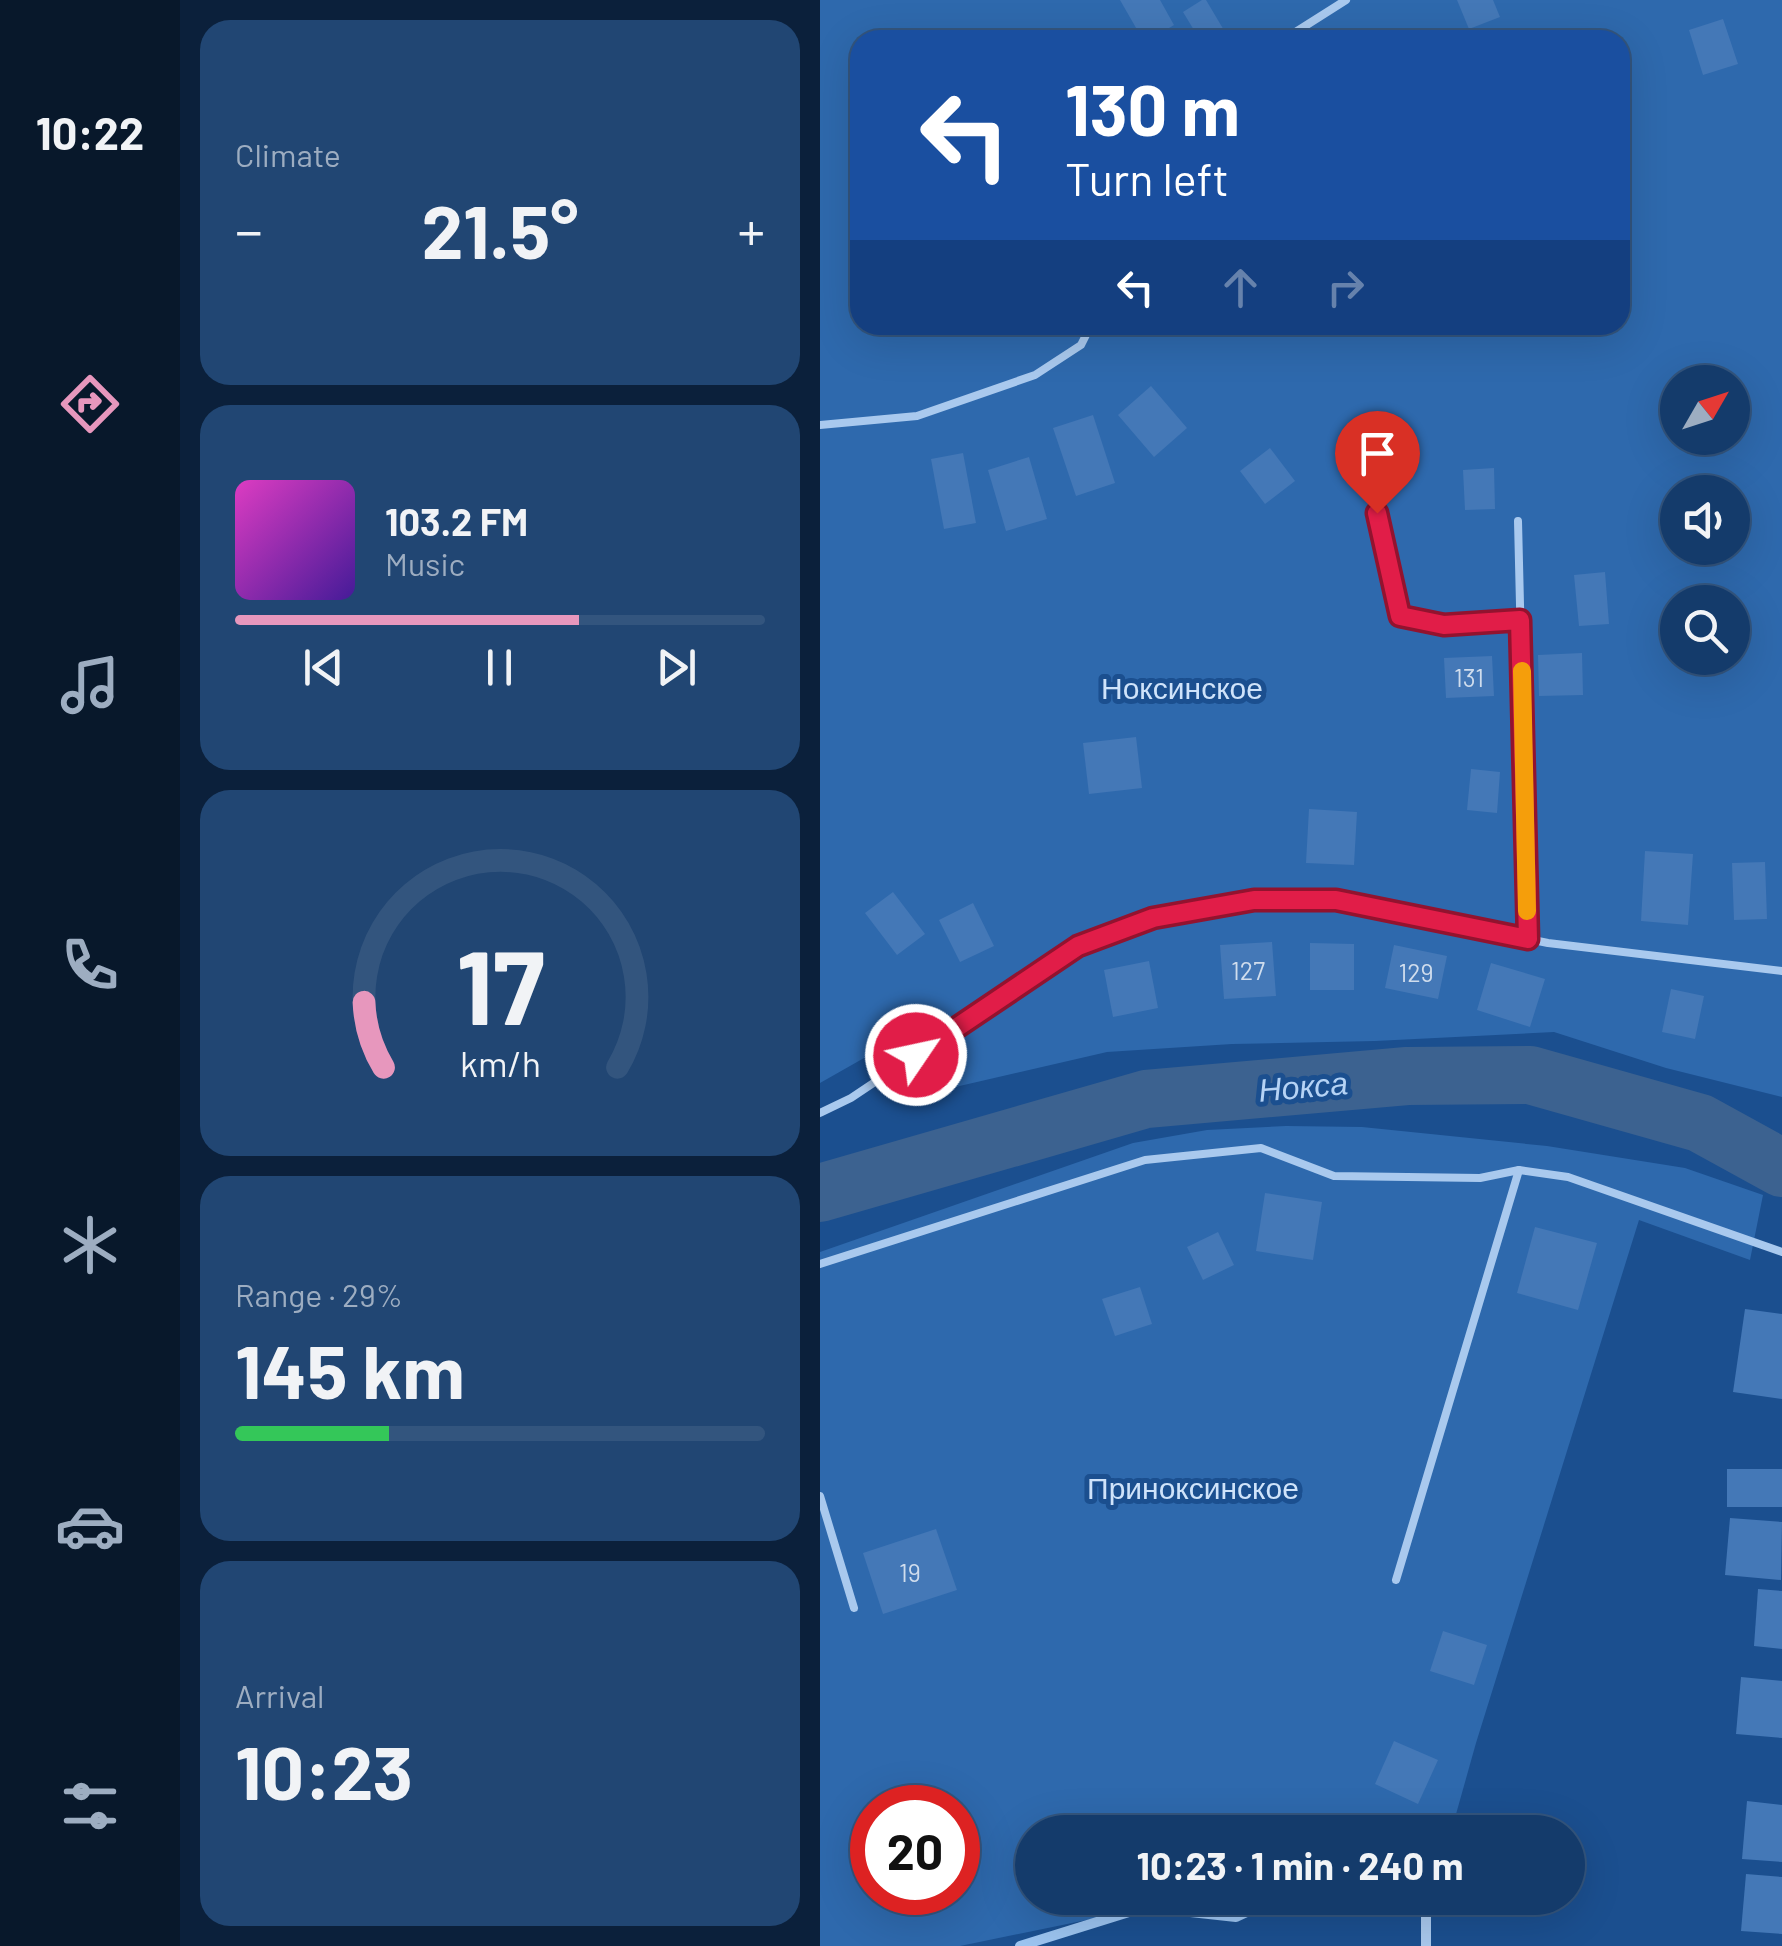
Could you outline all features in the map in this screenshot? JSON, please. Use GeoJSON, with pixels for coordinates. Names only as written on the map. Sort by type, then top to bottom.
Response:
{"type":"FeatureCollection","features":[{"type":"Feature","properties":{"kind":"street"},"geometry":{"type":"LineString","coordinates":[[1426,1915],[1426,1946]]}},
{"type":"Feature","properties":{"kind":"lane"},"geometry":{"type":"LineString","coordinates":[[1300,30],[1346,0]]}},
{"type":"Feature","properties":{"kind":"lane"},"geometry":{"type":"LineString","coordinates":[[820,425],[917,416],[1035,375],[1081,345],[1086,335]]}},
{"type":"Feature","properties":{"kind":"lane"},"geometry":{"type":"LineString","coordinates":[[1377,513],[1400,616],[1444,625],[1520,620]]}},
{"type":"Feature","properties":{"kind":"lane"},"geometry":{"type":"LineString","coordinates":[[1518,520],[1528,939]]}},
{"type":"Feature","properties":{"kind":"lane"},"geometry":{"type":"LineString","coordinates":[[820,1113],[851,1098],[1078,946],[1153,918],[1254,900],[1336,900],[1568,946],[1782,971]]}},
{"type":"Feature","properties":{"kind":"lane"},"geometry":{"type":"LineString","coordinates":[[820,1264],[1145,1160],[1261,1148],[1334,1176],[1480,1178],[1519,1170],[1568,1177],[1782,1252]]}},
{"type":"Feature","properties":{"kind":"lane"},"geometry":{"type":"LineString","coordinates":[[1396,1580],[1519,1170]]}},
{"type":"Feature","properties":{"kind":"lane"},"geometry":{"type":"LineString","coordinates":[[820,1496],[854,1608]]}},
{"type":"Feature","properties":{"kind":"green space","name":"Ноксинское"},"geometry":{"type":"Polygon","coordinates":[[[820,0],[1782,0],[1782,1097],[1666,1068],[1554,1032],[1107,1052],[912,1097],[902,1085],[887,1045],[820,1083],[820,0]]]}},
{"type":"Feature","properties":{"kind":"green space","name":"Приноксинское"},"geometry":{"type":"Polygon","coordinates":[[[1362,1127],[1547,1146],[1685,1168],[1763,1195],[1750,1260],[1639,1220],[1456,1815],[1015,1815],[1015,1915],[1111,1915],[960,1946],[820,1946],[820,1252],[1133,1143],[1207,1130],[1362,1127]]]}},
{"type":"Feature","properties":{"kind":"building"},"geometry":{"type":"Polygon","coordinates":[[[1120,0],[1160,0],[1174,25],[1166,30],[1137,30],[1120,0]]]}},
{"type":"Feature","properties":{"kind":"building"},"geometry":{"type":"Polygon","coordinates":[[[1206,0],[1224,30],[1194,30],[1183,12],[1206,0]]]}},
{"type":"Feature","properties":{"kind":"building"},"geometry":{"type":"Polygon","coordinates":[[[1457,0],[1493,0],[1500,17],[1469,29],[1457,0]]]}},
{"type":"Feature","properties":{"kind":"building"},"geometry":{"type":"Polygon","coordinates":[[[1723,19],[1738,64],[1703,75],[1689,30],[1723,19]]]}},
{"type":"Feature","properties":{"kind":"building"},"geometry":{"type":"Polygon","coordinates":[[[1151,386],[1187,428],[1154,457],[1118,415],[1151,386]]]}},
{"type":"Feature","properties":{"kind":"building"},"geometry":{"type":"Polygon","coordinates":[[[1093,415],[1115,483],[1076,496],[1053,428],[1093,415]]]}},
{"type":"Feature","properties":{"kind":"building"},"geometry":{"type":"Polygon","coordinates":[[[1270,448],[1295,481],[1265,504],[1240,471],[1270,448]]]}},
{"type":"Feature","properties":{"kind":"building"},"geometry":{"type":"Polygon","coordinates":[[[963,453],[976,523],[944,529],[931,459],[963,453]]]}},
{"type":"Feature","properties":{"kind":"building"},"geometry":{"type":"Polygon","coordinates":[[[1029,457],[1047,519],[1006,531],[988,470],[1029,457]]]}},
{"type":"Feature","properties":{"kind":"building"},"geometry":{"type":"Polygon","coordinates":[[[1494,468],[1495,509],[1465,510],[1463,470],[1494,468]]]}},
{"type":"Feature","properties":{"kind":"building"},"geometry":{"type":"Polygon","coordinates":[[[1605,572],[1609,624],[1579,626],[1574,575],[1605,572]]]}},
{"type":"Feature","properties":{"kind":"building"},"geometry":{"type":"Polygon","coordinates":[[[1582,653],[1583,695],[1539,696],[1538,655],[1582,653]]]}},
{"type":"Feature","properties":{"kind":"building"},"geometry":{"type":"Polygon","coordinates":[[[1492,656],[1494,696],[1446,698],[1444,658],[1492,656]]]}},
{"type":"Feature","properties":{"kind":"building"},"geometry":{"type":"Polygon","coordinates":[[[1136,737],[1142,788],[1089,794],[1083,743],[1136,737]]]}},
{"type":"Feature","properties":{"kind":"building"},"geometry":{"type":"Polygon","coordinates":[[[1471,769],[1500,772],[1497,813],[1467,810],[1471,769]]]}},
{"type":"Feature","properties":{"kind":"building"},"geometry":{"type":"Polygon","coordinates":[[[1309,809],[1357,812],[1354,865],[1306,863],[1309,809]]]}},
{"type":"Feature","properties":{"kind":"building"},"geometry":{"type":"Polygon","coordinates":[[[1645,851],[1693,854],[1688,925],[1641,921],[1645,851]]]}},
{"type":"Feature","properties":{"kind":"building"},"geometry":{"type":"Polygon","coordinates":[[[1765,862],[1767,919],[1734,920],[1732,863],[1765,862]]]}},
{"type":"Feature","properties":{"kind":"building"},"geometry":{"type":"Polygon","coordinates":[[[893,892],[925,934],[897,955],[865,913],[893,892]]]}},
{"type":"Feature","properties":{"kind":"building"},"geometry":{"type":"Polygon","coordinates":[[[973,903],[994,946],[960,962],[939,920],[973,903]]]}},
{"type":"Feature","properties":{"kind":"building"},"geometry":{"type":"Polygon","coordinates":[[[1272,942],[1276,996],[1224,999],[1220,945],[1272,942]]]}},
{"type":"Feature","properties":{"kind":"building"},"geometry":{"type":"Polygon","coordinates":[[[1310,943],[1354,944],[1354,990],[1310,990],[1310,943]]]}},
{"type":"Feature","properties":{"kind":"building"},"geometry":{"type":"Polygon","coordinates":[[[1394,945],[1447,956],[1438,999],[1385,988],[1394,945]]]}},
{"type":"Feature","properties":{"kind":"building"},"geometry":{"type":"Polygon","coordinates":[[[1149,961],[1158,1008],[1113,1017],[1104,970],[1149,961]]]}},
{"type":"Feature","properties":{"kind":"building"},"geometry":{"type":"Polygon","coordinates":[[[1491,963],[1545,979],[1530,1027],[1477,1010],[1491,963]]]}},
{"type":"Feature","properties":{"kind":"building"},"geometry":{"type":"Polygon","coordinates":[[[1671,989],[1704,996],[1695,1039],[1662,1032],[1671,989]]]}},
{"type":"Feature","properties":{"kind":"building"},"geometry":{"type":"Polygon","coordinates":[[[1265,1193],[1322,1202],[1313,1260],[1256,1251],[1265,1193]]]}},
{"type":"Feature","properties":{"kind":"building"},"geometry":{"type":"Polygon","coordinates":[[[1535,1227],[1597,1243],[1578,1310],[1517,1293],[1535,1227]]]}},
{"type":"Feature","properties":{"kind":"building"},"geometry":{"type":"Polygon","coordinates":[[[1218,1232],[1234,1265],[1203,1280],[1187,1247],[1218,1232]]]}},
{"type":"Feature","properties":{"kind":"building"},"geometry":{"type":"Polygon","coordinates":[[[1140,1287],[1152,1324],[1115,1336],[1102,1299],[1140,1287]]]}},
{"type":"Feature","properties":{"kind":"building"},"geometry":{"type":"Polygon","coordinates":[[[1745,1309],[1782,1314],[1782,1399],[1733,1392],[1745,1309]]]}},
{"type":"Feature","properties":{"kind":"building"},"geometry":{"type":"Polygon","coordinates":[[[1727,1469],[1782,1469],[1782,1507],[1727,1507],[1727,1469]]]}},
{"type":"Feature","properties":{"kind":"building"},"geometry":{"type":"Polygon","coordinates":[[[1730,1518],[1782,1522],[1781,1580],[1725,1575],[1730,1518]]]}},
{"type":"Feature","properties":{"kind":"building"},"geometry":{"type":"Polygon","coordinates":[[[936,1529],[957,1590],[883,1614],[863,1553],[936,1529]]]}},
{"type":"Feature","properties":{"kind":"building"},"geometry":{"type":"Polygon","coordinates":[[[1758,1589],[1782,1591],[1782,1649],[1754,1646],[1758,1589]]]}},
{"type":"Feature","properties":{"kind":"building"},"geometry":{"type":"Polygon","coordinates":[[[1443,1631],[1487,1645],[1474,1685],[1430,1671],[1443,1631]]]}},
{"type":"Feature","properties":{"kind":"building"},"geometry":{"type":"Polygon","coordinates":[[[1741,1677],[1782,1681],[1782,1738],[1736,1734],[1741,1677]]]}},
{"type":"Feature","properties":{"kind":"building"},"geometry":{"type":"Polygon","coordinates":[[[1394,1741],[1438,1760],[1418,1804],[1375,1784],[1394,1741]]]}},
{"type":"Feature","properties":{"kind":"building"},"geometry":{"type":"Polygon","coordinates":[[[1747,1801],[1782,1805],[1782,1862],[1742,1859],[1747,1801]]]}},
{"type":"Feature","properties":{"kind":"building"},"geometry":{"type":"Polygon","coordinates":[[[1746,1874],[1782,1877],[1782,1934],[1741,1931],[1746,1874]]]}},
{"type":"Feature","properties":{"kind":"waterway","name":"Нокса"},"geometry":{"type":"LineString","coordinates":[[820,1193],[1146,1099],[1407,1076],[1530,1075],[1700,1123],[1782,1168]]}},
{"type":"Feature","properties":{"kind":"waterway"},"geometry":{"type":"LineString","coordinates":[[1020,1946],[1119,1915]]}},
{"type":"Feature","properties":{"kind":"waterway"},"geometry":{"type":"LineString","coordinates":[[1218,1915],[1240,1915]]}},
{"type":"Feature","properties":{"kind":"slow traffic"},"geometry":{"type":"LineString","coordinates":[[1522,671],[1527,911]]}},
{"type":"Feature","properties":{"kind":"route"},"geometry":{"type":"LineString","coordinates":[[916,1055],[1078,946],[1153,918],[1254,900],[1336,900],[1528,939],[1520,620],[1444,625],[1400,616],[1377,513]]}}]}
